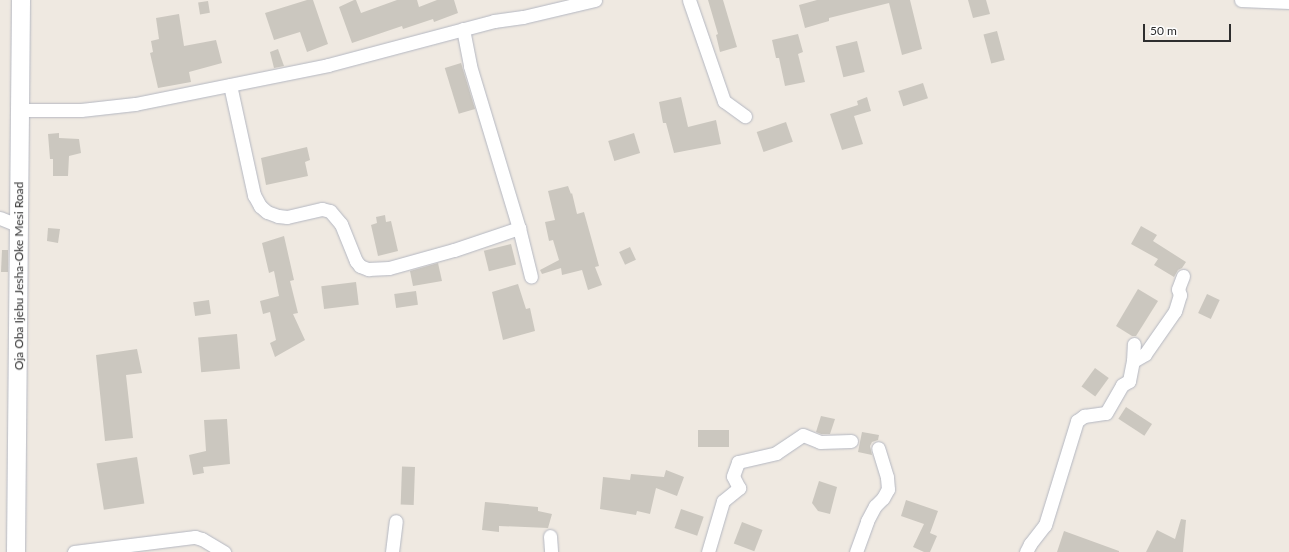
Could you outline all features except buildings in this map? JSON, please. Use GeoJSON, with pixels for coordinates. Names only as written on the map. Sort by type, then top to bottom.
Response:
{"type":"FeatureCollection","features":[{"type":"Feature","properties":{"kind":"main road","name":"Oja Oba Ijebu Jesha-Oke Mesi Road"},"geometry":{"type":"LineString","coordinates":[[16,552],[21,0]]}},
{"type":"Feature","properties":{"kind":"street"},"geometry":{"type":"LineString","coordinates":[[20,110],[81,110],[125,105],[230,85],[328,65],[494,21],[523,17],[595,0]]}},
{"type":"Feature","properties":{"kind":"street"},"geometry":{"type":"LineString","coordinates":[[690,0],[724,101],[745,116]]}},
{"type":"Feature","properties":{"kind":"street"},"geometry":{"type":"LineString","coordinates":[[1241,0],[1289,2]]}},
{"type":"Feature","properties":{"kind":"street"},"geometry":{"type":"LineString","coordinates":[[463,29],[470,66],[531,277]]}},
{"type":"Feature","properties":{"kind":"street"},"geometry":{"type":"LineString","coordinates":[[230,85],[254,195],[260,206],[267,212],[278,216],[287,216],[322,209],[330,211],[341,224],[356,261],[360,266],[368,269],[389,268],[454,250],[518,228]]}},
{"type":"Feature","properties":{"kind":"street"},"geometry":{"type":"LineString","coordinates":[[0,218],[20,226]]}},
{"type":"Feature","properties":{"kind":"street"},"geometry":{"type":"LineString","coordinates":[[1133,361],[1145,354],[1175,311],[1183,276]]}},
{"type":"Feature","properties":{"kind":"street"},"geometry":{"type":"LineString","coordinates":[[1026,552],[1044,525],[1077,421],[1084,416],[1106,413],[1122,385],[1129,381],[1133,361],[1134,344]]}},
{"type":"Feature","properties":{"kind":"street"},"geometry":{"type":"LineString","coordinates":[[708,552],[723,500],[739,488],[733,476],[738,462],[776,453],[803,435],[820,442],[851,441]]}},
{"type":"Feature","properties":{"kind":"street"},"geometry":{"type":"LineString","coordinates":[[856,552],[867,521],[875,506],[883,498],[888,489],[887,477],[878,448]]}},
{"type":"Feature","properties":{"kind":"street"},"geometry":{"type":"LineString","coordinates":[[392,552],[396,521]]}},
{"type":"Feature","properties":{"kind":"street"},"geometry":{"type":"LineString","coordinates":[[550,536],[551,552]]}},
{"type":"Feature","properties":{"kind":"street"},"geometry":{"type":"LineString","coordinates":[[74,552],[195,537],[202,539],[224,552]]}}]}
